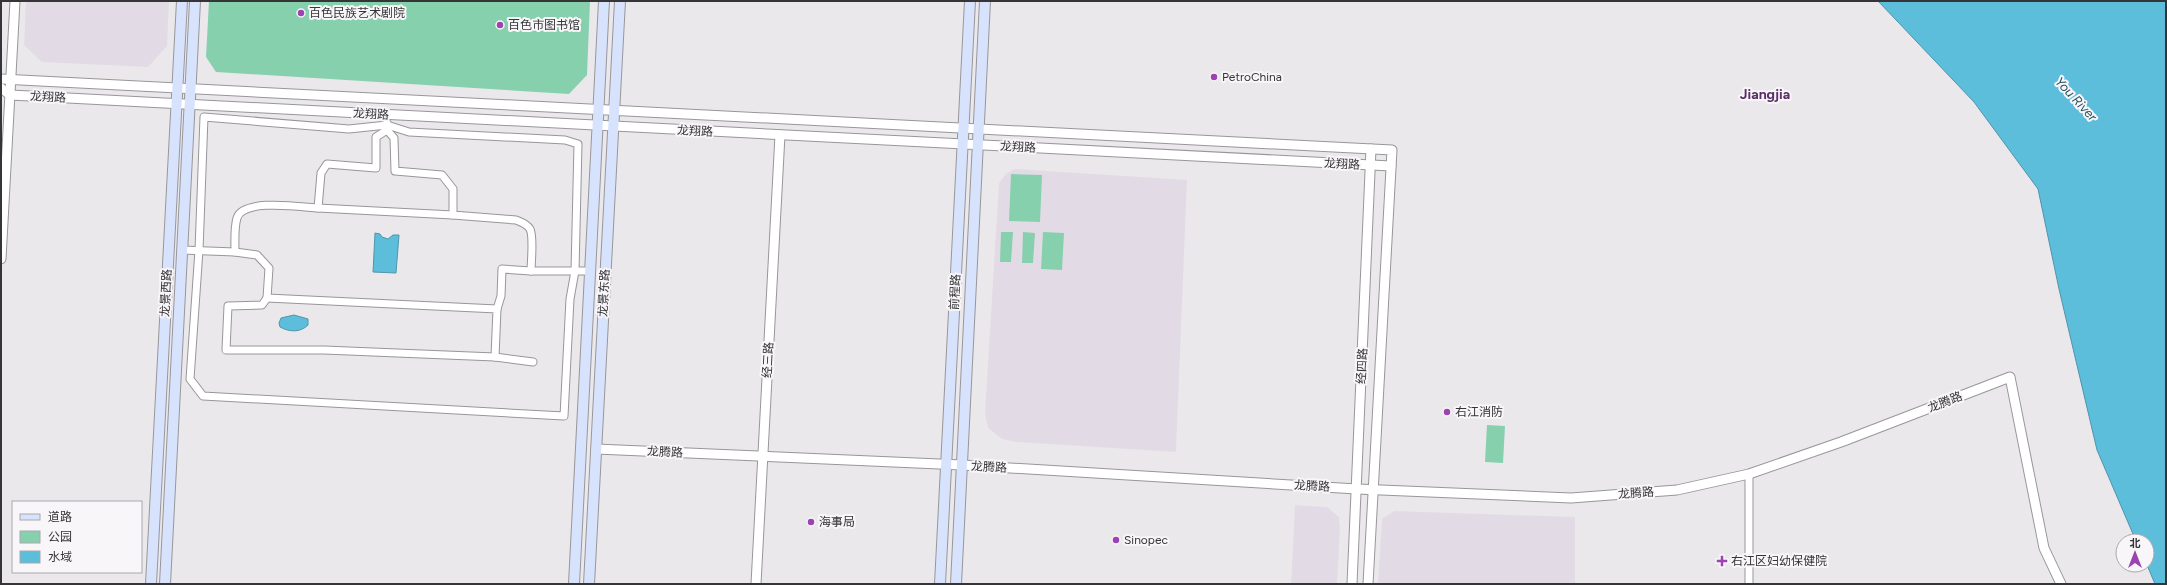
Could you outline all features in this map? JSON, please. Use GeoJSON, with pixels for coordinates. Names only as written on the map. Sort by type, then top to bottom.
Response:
{"type":"FeatureCollection","features":[{"type":"Feature","properties":{"kind":"main road","name":"龙景西路"},"geometry":{"type":"LineString","coordinates":[[151,584],[182,1]]}},
{"type":"Feature","properties":{"kind":"main road","name":"龙景西路"},"geometry":{"type":"LineString","coordinates":[[165,584],[195,1]]}},
{"type":"Feature","properties":{"kind":"main road","name":"龙景东路"},"geometry":{"type":"LineString","coordinates":[[574,584],[604,1]]}},
{"type":"Feature","properties":{"kind":"main road","name":"龙景东路"},"geometry":{"type":"LineString","coordinates":[[589,584],[620,1]]}},
{"type":"Feature","properties":{"kind":"main road","name":"前程路"},"geometry":{"type":"LineString","coordinates":[[940,584],[970,1]]}},
{"type":"Feature","properties":{"kind":"main road","name":"前程路"},"geometry":{"type":"LineString","coordinates":[[956,584],[985,1]]}},
{"type":"Feature","properties":{"kind":"street"},"geometry":{"type":"LineString","coordinates":[[1,259],[15,1]]}},
{"type":"Feature","properties":{"kind":"street","name":"龙翔路"},"geometry":{"type":"LineString","coordinates":[[1,79],[11,78],[177,86],[1392,150]]}},
{"type":"Feature","properties":{"kind":"street"},"geometry":{"type":"LineString","coordinates":[[1,88],[10,95]]}},
{"type":"Feature","properties":{"kind":"street","name":"龙翔路"},"geometry":{"type":"LineString","coordinates":[[10,95],[1391,166]]}},
{"type":"Feature","properties":{"kind":"street"},"geometry":{"type":"LineString","coordinates":[[386,115],[387,128],[394,138],[395,171],[442,175],[453,189],[453,215]]}},
{"type":"Feature","properties":{"kind":"street"},"geometry":{"type":"LineString","coordinates":[[204,117],[349,129],[387,128],[409,132],[565,140],[578,144],[575,271],[570,299],[564,416],[203,396],[190,379],[199,250],[204,117]]}},
{"type":"Feature","properties":{"kind":"street"},"geometry":{"type":"LineString","coordinates":[[318,208],[321,172],[323,168],[328,164],[376,168],[376,137],[387,128]]}},
{"type":"Feature","properties":{"kind":"street","name":"经三路"},"geometry":{"type":"LineString","coordinates":[[756,584],[780,135]]}},
{"type":"Feature","properties":{"kind":"street","name":"经四路"},"geometry":{"type":"LineString","coordinates":[[1352,584],[1371,148]]}},
{"type":"Feature","properties":{"kind":"street","name":"经四路"},"geometry":{"type":"LineString","coordinates":[[1368,584],[1392,150]]}},
{"type":"Feature","properties":{"kind":"street"},"geometry":{"type":"LineString","coordinates":[[235,252],[237,217],[243,209],[255,206],[453,215],[516,220],[525,224],[530,229],[532,237],[531,271]]}},
{"type":"Feature","properties":{"kind":"street"},"geometry":{"type":"LineString","coordinates":[[182,250],[235,252],[257,255],[269,268],[267,298],[262,305],[228,306],[226,350],[324,350],[495,357],[533,362]]}},
{"type":"Feature","properties":{"kind":"street"},"geometry":{"type":"LineString","coordinates":[[495,357],[497,309],[501,296],[502,269],[531,271],[590,271]]}},
{"type":"Feature","properties":{"kind":"street"},"geometry":{"type":"LineString","coordinates":[[267,298],[497,309]]}},
{"type":"Feature","properties":{"kind":"street","name":"龙腾路"},"geometry":{"type":"LineString","coordinates":[[596,449],[946,464],[1373,489],[1571,498],[1677,490],[1749,474],[1841,442],[2010,377],[2044,548],[2061,584]]}},
{"type":"Feature","properties":{"kind":"street"},"geometry":{"type":"LineString","coordinates":[[1749,474],[1749,584]]}},
{"type":"Feature","properties":{"kind":"shaded area"},"geometry":{"type":"Polygon","coordinates":[[[26,1],[169,1],[167,46],[148,67],[42,62],[24,45],[26,1]]]}},
{"type":"Feature","properties":{"kind":"shaded area"},"geometry":{"type":"Polygon","coordinates":[[[1015,169],[1187,180],[1176,452],[1017,442],[1002,439],[988,428],[985,413],[999,183],[1006,174],[1015,169]]]}},
{"type":"Feature","properties":{"kind":"shaded area"},"geometry":{"type":"Polygon","coordinates":[[[1295,505],[1327,507],[1339,517],[1340,529],[1337,584],[1291,584],[1295,505]]]}},
{"type":"Feature","properties":{"kind":"shaded area"},"geometry":{"type":"Polygon","coordinates":[[[1394,511],[1575,517],[1575,584],[1378,584],[1382,519],[1394,511]]]}},
{"type":"Feature","properties":{"kind":"green space"},"geometry":{"type":"Polygon","coordinates":[[[209,1],[590,1],[587,75],[569,94],[216,72],[206,57],[209,1]]]}},
{"type":"Feature","properties":{"kind":"green space"},"geometry":{"type":"Polygon","coordinates":[[[1011,174],[1042,175],[1040,222],[1009,221],[1011,174]]]}},
{"type":"Feature","properties":{"kind":"green space"},"geometry":{"type":"Polygon","coordinates":[[[1001,232],[1013,232],[1011,262],[1000,262],[1001,232]]]}},
{"type":"Feature","properties":{"kind":"green space"},"geometry":{"type":"Polygon","coordinates":[[[1023,232],[1035,233],[1033,263],[1022,263],[1023,232]]]}},
{"type":"Feature","properties":{"kind":"green space"},"geometry":{"type":"Polygon","coordinates":[[[1043,232],[1064,233],[1062,270],[1041,269],[1043,232]]]}},
{"type":"Feature","properties":{"kind":"green space"},"geometry":{"type":"Polygon","coordinates":[[[1487,425],[1505,426],[1503,463],[1485,462],[1487,425]]]}},
{"type":"Feature","properties":{"kind":"water","name":"You River"},"geometry":{"type":"Polygon","coordinates":[[[1878,1],[2166,1],[2166,584],[2155,584],[2150,573],[2155,573],[2155,533],[2133,533],[2097,450],[2059,289],[2038,189],[1974,102],[1878,1]]]}},
{"type":"Feature","properties":{"kind":"water"},"geometry":{"type":"Polygon","coordinates":[[[375,233],[388,239],[393,235],[399,235],[396,273],[373,272],[375,233]]]}},
{"type":"Feature","properties":{"kind":"water"},"geometry":{"type":"Polygon","coordinates":[[[294,315],[308,319],[308,325],[305,328],[294,331],[280,327],[279,323],[281,318],[294,315]]]}},
{"type":"Feature","properties":{"kind":"place","name":"百色民族艺术剧院"},"geometry":{"type":"Point","coordinates":[301,13]}},
{"type":"Feature","properties":{"kind":"place","name":"百色市图书馆"},"geometry":{"type":"Point","coordinates":[500,25]}},
{"type":"Feature","properties":{"kind":"place","name":"PetroChina"},"geometry":{"type":"Point","coordinates":[1214,77]}},
{"type":"Feature","properties":{"kind":"place","name":"右江消防"},"geometry":{"type":"Point","coordinates":[1447,412]}},
{"type":"Feature","properties":{"kind":"place","name":"海事局"},"geometry":{"type":"Point","coordinates":[811,522]}},
{"type":"Feature","properties":{"kind":"place","name":"Sinopec"},"geometry":{"type":"Point","coordinates":[1116,540]}},
{"type":"Feature","properties":{"kind":"place","name":"右江区妇幼保健院"},"geometry":{"type":"Point","coordinates":[1722,561]}},
{"type":"Feature","properties":{"kind":"district","name":"Jiangjia"},"geometry":{"type":"Point","coordinates":[1765,94]}}]}
